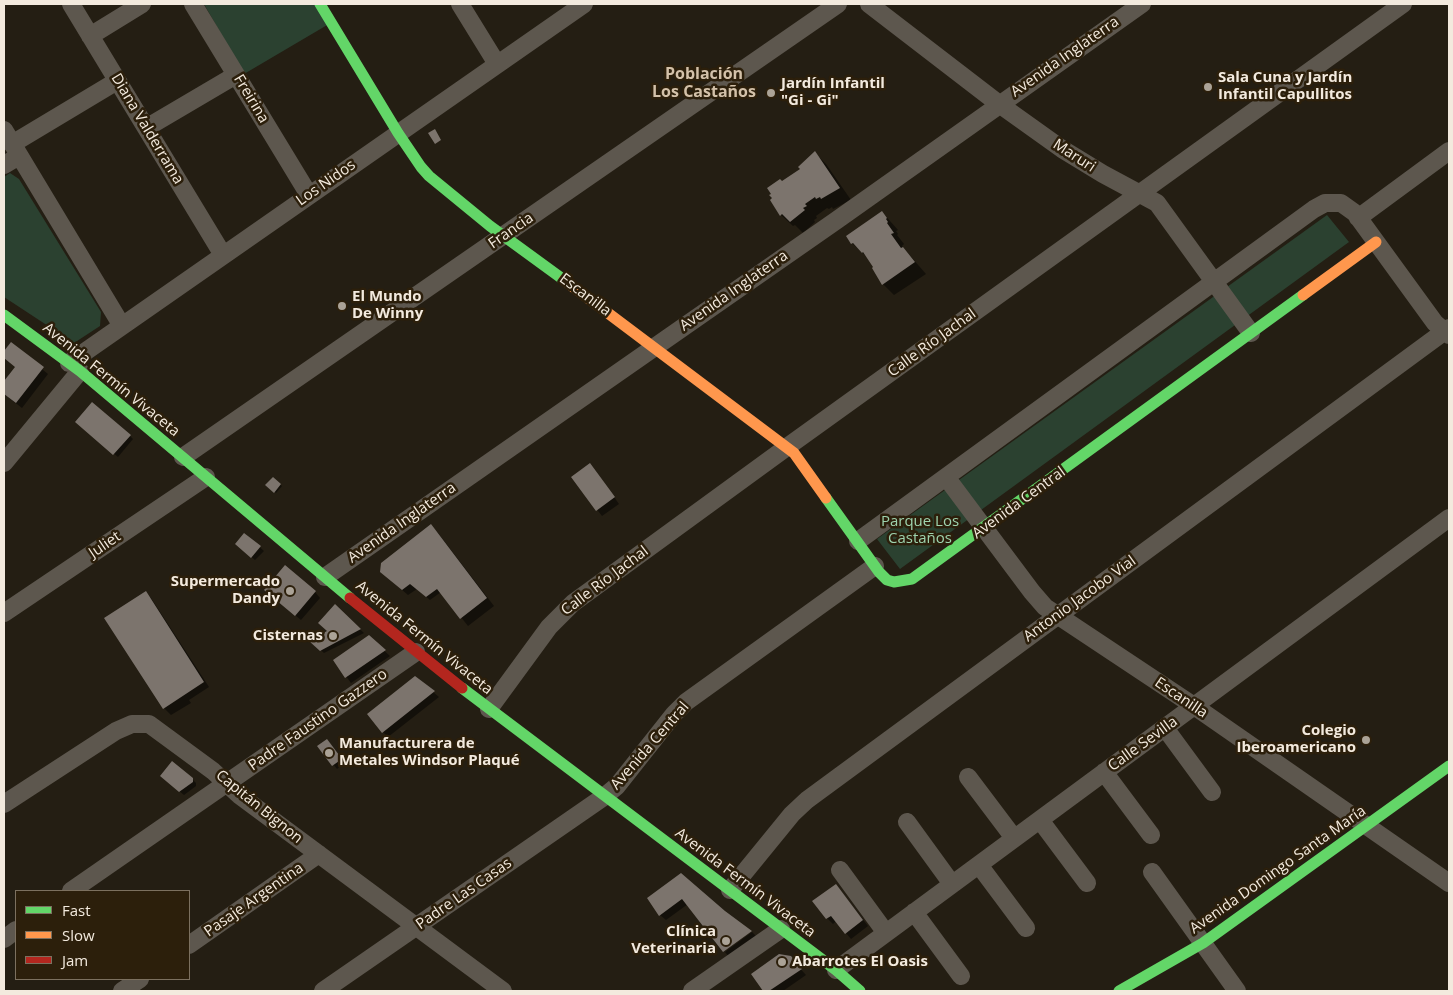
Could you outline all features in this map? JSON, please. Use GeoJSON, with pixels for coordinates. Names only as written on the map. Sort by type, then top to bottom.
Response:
{"type":"FeatureCollection","features":[{"type":"Feature","properties":{"kind":"main road","name":"Escanilla"},"geometry":{"type":"LineString","coordinates":[[320,4],[398,133],[417,162],[429,176],[490,226],[654,346],[787,447],[800,460],[874,566]]}},
{"type":"Feature","properties":{"kind":"main road","name":"Avenida Central"},"geometry":{"type":"LineString","coordinates":[[874,566],[890,581],[900,582],[912,579],[1376,242]]}},
{"type":"Feature","properties":{"kind":"main road","name":"Avenida Fermín Vivaceta"},"geometry":{"type":"LineString","coordinates":[[4,315],[75,367],[416,652],[836,970],[860,991]]}},
{"type":"Feature","properties":{"kind":"main road","name":"Avenida Domingo Santa María"},"geometry":{"type":"LineString","coordinates":[[1119,991],[1202,943],[1449,766]]}},
{"type":"Feature","properties":{"kind":"main road","name":"Avenida Fermín Vivaceta"},"geometry":{"type":"LineString","coordinates":[[836,970],[875,991]]}},
{"type":"Feature","properties":{"kind":"street","name":"Diana Valderrama"},"geometry":{"type":"LineString","coordinates":[[71,4],[223,255]]}},
{"type":"Feature","properties":{"kind":"street"},"geometry":{"type":"LineString","coordinates":[[90,36],[142,4]]}},
{"type":"Feature","properties":{"kind":"street","name":"Freirina"},"geometry":{"type":"LineString","coordinates":[[193,4],[309,195]]}},
{"type":"Feature","properties":{"kind":"street"},"geometry":{"type":"LineString","coordinates":[[460,4],[497,64]]}},
{"type":"Feature","properties":{"kind":"street","name":"Los Nidos"},"geometry":{"type":"LineString","coordinates":[[4,463],[75,367],[122,326],[584,4]]}},
{"type":"Feature","properties":{"kind":"street","name":"Francia"},"geometry":{"type":"LineString","coordinates":[[183,457],[838,4]]}},
{"type":"Feature","properties":{"kind":"street","name":"Maruri"},"geometry":{"type":"LineString","coordinates":[[868,4],[999,104],[1075,158],[1151,199],[1160,206],[1251,333]]}},
{"type":"Feature","properties":{"kind":"street","name":"Avenida Inglaterra"},"geometry":{"type":"LineString","coordinates":[[325,577],[1142,4]]}},
{"type":"Feature","properties":{"kind":"street","name":"Calle Río Jachal"},"geometry":{"type":"LineString","coordinates":[[489,709],[549,627],[563,611],[787,447],[1403,4]]}},
{"type":"Feature","properties":{"kind":"street"},"geometry":{"type":"LineString","coordinates":[[146,128],[236,74]]}},
{"type":"Feature","properties":{"kind":"street"},"geometry":{"type":"LineString","coordinates":[[4,165],[12,143],[118,81]]}},
{"type":"Feature","properties":{"kind":"street"},"geometry":{"type":"LineString","coordinates":[[12,143],[122,326]]}},
{"type":"Feature","properties":{"kind":"street"},"geometry":{"type":"LineString","coordinates":[[1358,218],[1449,151]]}},
{"type":"Feature","properties":{"kind":"street"},"geometry":{"type":"LineString","coordinates":[[858,541],[1314,209],[1325,203],[1336,202],[1351,209],[1435,323],[1447,332]]}},
{"type":"Feature","properties":{"kind":"street","name":"Antonio Jacobo Vial"},"geometry":{"type":"LineString","coordinates":[[730,890],[792,814],[807,800],[1057,615],[1447,332]]}},
{"type":"Feature","properties":{"kind":"street","name":"Juliet"},"geometry":{"type":"LineString","coordinates":[[4,614],[206,477]]}},
{"type":"Feature","properties":{"kind":"street","name":"Escanilla"},"geometry":{"type":"LineString","coordinates":[[946,478],[1045,607],[1194,706],[1449,883]]}},
{"type":"Feature","properties":{"kind":"street","name":"Calle Sevilla"},"geometry":{"type":"LineString","coordinates":[[836,970],[1449,518]]}},
{"type":"Feature","properties":{"kind":"street","name":"Avenida Central"},"geometry":{"type":"LineString","coordinates":[[605,796],[617,786],[686,702],[874,566]]}},
{"type":"Feature","properties":{"kind":"street","name":"Padre Faustino Gazzero"},"geometry":{"type":"LineString","coordinates":[[72,890],[416,652]]}},
{"type":"Feature","properties":{"kind":"street","name":"Capitán Bignon"},"geometry":{"type":"LineString","coordinates":[[4,804],[116,731],[140,723],[149,724],[213,771],[239,795],[503,991]]}},
{"type":"Feature","properties":{"kind":"street"},"geometry":{"type":"LineString","coordinates":[[1164,728],[1212,792]]}},
{"type":"Feature","properties":{"kind":"street"},"geometry":{"type":"LineString","coordinates":[[1104,772],[1151,836]]}},
{"type":"Feature","properties":{"kind":"street"},"geometry":{"type":"LineString","coordinates":[[968,777],[1014,838]]}},
{"type":"Feature","properties":{"kind":"street","name":"Padre Las Casas"},"geometry":{"type":"LineString","coordinates":[[322,991],[605,796]]}},
{"type":"Feature","properties":{"kind":"street"},"geometry":{"type":"LineString","coordinates":[[1040,820],[1088,884]]}},
{"type":"Feature","properties":{"kind":"street"},"geometry":{"type":"LineString","coordinates":[[907,822],[952,884]]}},
{"type":"Feature","properties":{"kind":"street","name":"Pasaje Argentina"},"geometry":{"type":"LineString","coordinates":[[190,944],[319,854]]}},
{"type":"Feature","properties":{"kind":"street"},"geometry":{"type":"LineString","coordinates":[[979,865],[1026,928]]}},
{"type":"Feature","properties":{"kind":"street"},"geometry":{"type":"LineString","coordinates":[[840,870],[886,933]]}},
{"type":"Feature","properties":{"kind":"street"},"geometry":{"type":"LineString","coordinates":[[1152,872],[1237,991]]}},
{"type":"Feature","properties":{"kind":"street"},"geometry":{"type":"LineString","coordinates":[[914,912],[961,976]]}},
{"type":"Feature","properties":{"kind":"street"},"geometry":{"type":"LineString","coordinates":[[4,938],[15,929]]}},
{"type":"Feature","properties":{"kind":"street"},"geometry":{"type":"LineString","coordinates":[[692,991],[781,929]]}},
{"type":"Feature","properties":{"kind":"street"},"geometry":{"type":"LineString","coordinates":[[122,991],[138,980]]}},
{"type":"Feature","properties":{"kind":"green space"},"geometry":{"type":"Polygon","coordinates":[[[204,4],[322,4],[334,21],[244,74],[204,4]]]}},
{"type":"Feature","properties":{"kind":"green space"},"geometry":{"type":"Polygon","coordinates":[[[10,173],[19,179],[101,312],[100,326],[74,343],[4,297],[4,177],[10,173]]]}},
{"type":"Feature","properties":{"kind":"green space","name":"Parque Los Castaños"},"geometry":{"type":"Polygon","coordinates":[[[1327,215],[1349,242],[900,569],[877,539],[1327,215]]]}},
{"type":"Feature","properties":{"kind":"building"},"geometry":{"type":"Polygon","coordinates":[[[435,129],[441,140],[435,144],[428,133],[435,129]]]}},
{"type":"Feature","properties":{"kind":"building"},"geometry":{"type":"Polygon","coordinates":[[[815,151],[840,188],[821,199],[820,197],[816,199],[815,197],[805,204],[807,206],[803,208],[805,210],[790,222],[782,214],[780,216],[770,200],[772,198],[769,195],[771,194],[767,188],[800,169],[798,167],[815,151]]]}},
{"type":"Feature","properties":{"kind":"building"},"geometry":{"type":"Polygon","coordinates":[[[882,211],[894,233],[891,234],[901,248],[903,247],[915,262],[882,285],[863,252],[853,243],[851,244],[846,236],[882,211]]]}},
{"type":"Feature","properties":{"kind":"building"},"geometry":{"type":"Polygon","coordinates":[[[11,342],[44,367],[16,403],[4,394],[4,381],[15,367],[4,358],[4,351],[11,342]]]}},
{"type":"Feature","properties":{"kind":"building"},"geometry":{"type":"Polygon","coordinates":[[[92,402],[131,435],[113,455],[75,422],[92,402]]]}},
{"type":"Feature","properties":{"kind":"building"},"geometry":{"type":"Polygon","coordinates":[[[590,463],[615,497],[596,511],[571,477],[590,463]]]}},
{"type":"Feature","properties":{"kind":"building"},"geometry":{"type":"Polygon","coordinates":[[[273,477],[281,484],[274,493],[265,485],[273,477]]]}},
{"type":"Feature","properties":{"kind":"building"},"geometry":{"type":"Polygon","coordinates":[[[431,524],[487,598],[460,619],[437,589],[426,597],[410,584],[402,590],[380,572],[381,563],[431,524]]]}},
{"type":"Feature","properties":{"kind":"building"},"geometry":{"type":"Polygon","coordinates":[[[244,533],[261,546],[251,558],[235,544],[244,533]]]}},
{"type":"Feature","properties":{"kind":"building","name":"Supermercado Dandy"},"geometry":{"type":"Polygon","coordinates":[[[285,565],[316,591],[295,616],[264,590],[285,565]]]}},
{"type":"Feature","properties":{"kind":"building"},"geometry":{"type":"Polygon","coordinates":[[[146,591],[204,682],[163,709],[104,618],[146,591]]]}},
{"type":"Feature","properties":{"kind":"building"},"geometry":{"type":"Polygon","coordinates":[[[335,604],[361,629],[320,651],[309,641],[327,631],[318,623],[335,604]]]}},
{"type":"Feature","properties":{"kind":"building"},"geometry":{"type":"Polygon","coordinates":[[[369,635],[386,650],[345,678],[333,660],[369,635]]]}},
{"type":"Feature","properties":{"kind":"building"},"geometry":{"type":"Polygon","coordinates":[[[415,676],[435,691],[382,733],[367,714],[415,676]]]}},
{"type":"Feature","properties":{"kind":"building","name":"Manufacturera de Metales Windsor Plaqué"},"geometry":{"type":"Polygon","coordinates":[[[327,739],[342,759],[332,766],[317,746],[327,739]]]}},
{"type":"Feature","properties":{"kind":"building"},"geometry":{"type":"Polygon","coordinates":[[[172,761],[193,778],[193,782],[179,792],[160,776],[172,761]]]}},
{"type":"Feature","properties":{"kind":"building"},"geometry":{"type":"Polygon","coordinates":[[[681,873],[725,911],[752,931],[723,952],[682,899],[659,916],[647,898],[681,873]]]}},
{"type":"Feature","properties":{"kind":"building"},"geometry":{"type":"Polygon","coordinates":[[[836,884],[863,920],[845,934],[831,916],[826,919],[812,901],[836,884]]]}},
{"type":"Feature","properties":{"kind":"building"},"geometry":{"type":"Polygon","coordinates":[[[779,954],[791,956],[802,969],[769,991],[763,991],[751,974],[779,954]]]}},
{"type":"Feature","properties":{"kind":"traffic: fast"},"geometry":{"type":"LineString","coordinates":[[320,4],[398,133],[421,167],[429,176],[490,226],[564,280]]}},
{"type":"Feature","properties":{"kind":"traffic: fast"},"geometry":{"type":"LineString","coordinates":[[826,498],[879,572],[887,580],[894,582],[912,579],[1303,295]]}},
{"type":"Feature","properties":{"kind":"traffic: fast"},"geometry":{"type":"LineString","coordinates":[[4,315],[80,371],[350,598]]}},
{"type":"Feature","properties":{"kind":"traffic: fast"},"geometry":{"type":"LineString","coordinates":[[462,688],[836,970],[860,991]]}},
{"type":"Feature","properties":{"kind":"traffic: fast"},"geometry":{"type":"LineString","coordinates":[[1119,991],[1203,943],[1449,766]]}},
{"type":"Feature","properties":{"kind":"traffic: slow"},"geometry":{"type":"LineString","coordinates":[[1303,295],[1376,242]]}},
{"type":"Feature","properties":{"kind":"traffic: slow"},"geometry":{"type":"LineString","coordinates":[[564,280],[794,453],[826,498]]}},
{"type":"Feature","properties":{"kind":"traffic: jam"},"geometry":{"type":"LineString","coordinates":[[350,598],[462,688]]}},
{"type":"Feature","properties":{"kind":"place","name":"Sala Cuna y Jardín Infantil Capullitos"},"geometry":{"type":"Point","coordinates":[1208,87]}},
{"type":"Feature","properties":{"kind":"place","name":"Jardín Infantil \"Gi - Gi\""},"geometry":{"type":"Point","coordinates":[771,93]}},
{"type":"Feature","properties":{"kind":"place","name":"El Mundo De Winny"},"geometry":{"type":"Point","coordinates":[342,306]}},
{"type":"Feature","properties":{"kind":"place","name":"Supermercado Dandy"},"geometry":{"type":"Point","coordinates":[290,591]}},
{"type":"Feature","properties":{"kind":"place","name":"Cisternas"},"geometry":{"type":"Point","coordinates":[333,636]}},
{"type":"Feature","properties":{"kind":"place","name":"Colegio Iberoamericano"},"geometry":{"type":"Point","coordinates":[1366,740]}},
{"type":"Feature","properties":{"kind":"place","name":"Manufacturera de Metales Windsor Plaqué"},"geometry":{"type":"Point","coordinates":[329,753]}},
{"type":"Feature","properties":{"kind":"place","name":"Clínica Veterinaria"},"geometry":{"type":"Point","coordinates":[726,941]}},
{"type":"Feature","properties":{"kind":"place","name":"Abarrotes El Oasis"},"geometry":{"type":"Point","coordinates":[782,962]}},
{"type":"Feature","properties":{"kind":"district","name":"Población Los Castaños"},"geometry":{"type":"Point","coordinates":[704,83]}}]}
